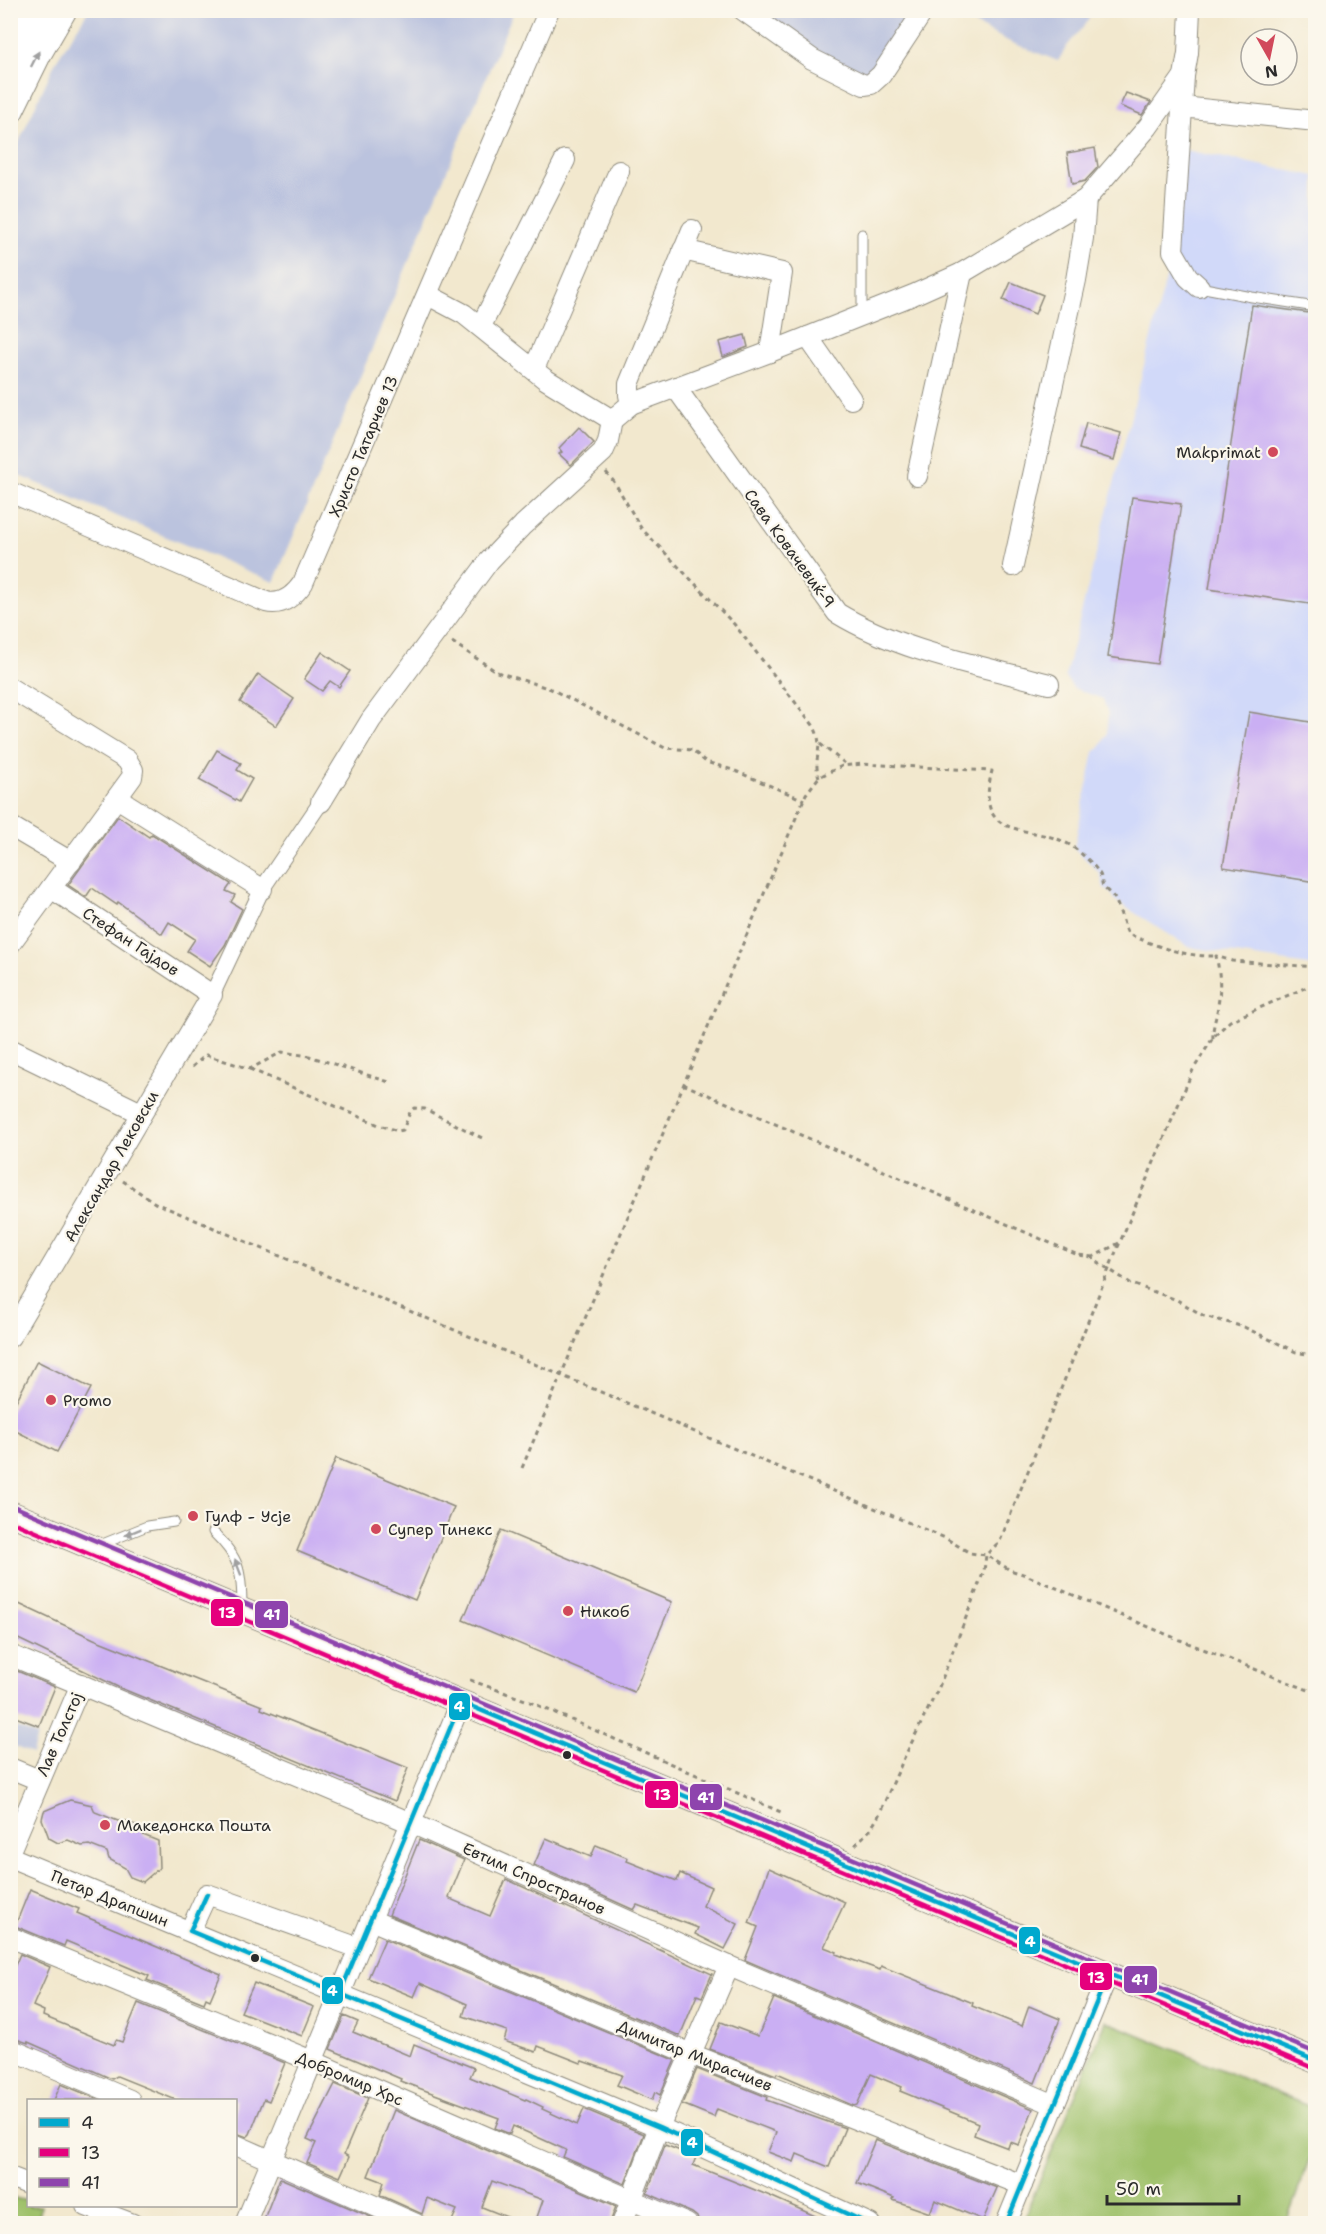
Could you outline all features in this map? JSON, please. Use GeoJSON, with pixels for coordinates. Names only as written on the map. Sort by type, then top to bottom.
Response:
{"type":"FeatureCollection","features":[{"type":"Feature","properties":{"kind":"main road"},"geometry":{"type":"LineString","coordinates":[[10,56],[35,10]]}},
{"type":"Feature","properties":{"kind":"main road"},"geometry":{"type":"LineString","coordinates":[[10,110],[38,53],[63,10]]}},
{"type":"Feature","properties":{"kind":"street","name":"Христо Татарчев 13"},"geometry":{"type":"LineString","coordinates":[[10,492],[266,602],[273,604],[288,599],[303,584],[549,10]]}},
{"type":"Feature","properties":{"kind":"street"},"geometry":{"type":"LineString","coordinates":[[743,10],[812,59],[866,85],[871,84],[881,75],[924,10]]}},
{"type":"Feature","properties":{"kind":"street"},"geometry":{"type":"LineString","coordinates":[[1190,10],[1173,251],[1188,277],[1199,286]]}},
{"type":"Feature","properties":{"kind":"street"},"geometry":{"type":"LineString","coordinates":[[212,995],[262,889],[321,802],[371,720],[489,561],[523,525],[603,452],[608,441],[612,420],[631,404],[808,337],[962,273],[1086,199],[1148,127],[1184,76]]}},
{"type":"Feature","properties":{"kind":"street"},"geometry":{"type":"LineString","coordinates":[[1182,107],[1316,121]]}},
{"type":"Feature","properties":{"kind":"street"},"geometry":{"type":"LineString","coordinates":[[481,326],[565,160]]}},
{"type":"Feature","properties":{"kind":"street"},"geometry":{"type":"LineString","coordinates":[[534,369],[619,171]]}},
{"type":"Feature","properties":{"kind":"street"},"geometry":{"type":"LineString","coordinates":[[1013,566],[1076,280],[1083,238],[1086,199]]}},
{"type":"Feature","properties":{"kind":"street"},"geometry":{"type":"LineString","coordinates":[[631,404],[629,384],[692,230]]}},
{"type":"Feature","properties":{"kind":"street"},"geometry":{"type":"LineString","coordinates":[[683,250],[782,273],[770,352]]}},
{"type":"Feature","properties":{"kind":"street"},"geometry":{"type":"LineString","coordinates":[[917,476],[962,273]]}},
{"type":"Feature","properties":{"kind":"street"},"geometry":{"type":"LineString","coordinates":[[428,295],[464,314],[556,387],[612,420]]}},
{"type":"Feature","properties":{"kind":"street"},"geometry":{"type":"LineString","coordinates":[[808,337],[851,399]]}},
{"type":"Feature","properties":{"kind":"street","name":"Сава Ковачевиќ-9"},"geometry":{"type":"LineString","coordinates":[[675,388],[837,613],[857,625],[898,643],[1048,684]]}},
{"type":"Feature","properties":{"kind":"street"},"geometry":{"type":"LineString","coordinates":[[10,688],[127,760],[133,770],[132,777],[10,944]]}},
{"type":"Feature","properties":{"kind":"street"},"geometry":{"type":"LineString","coordinates":[[117,798],[262,889]]}},
{"type":"Feature","properties":{"kind":"street"},"geometry":{"type":"LineString","coordinates":[[10,826],[71,862]]}},
{"type":"Feature","properties":{"kind":"street","name":"Стефан Гајдов"},"geometry":{"type":"LineString","coordinates":[[51,888],[212,995]]}},
{"type":"Feature","properties":{"kind":"street","name":"Александар Лековски"},"geometry":{"type":"LineString","coordinates":[[10,1337],[18,1307],[110,1167],[212,995]]}},
{"type":"Feature","properties":{"kind":"street"},"geometry":{"type":"LineString","coordinates":[[10,1049],[141,1113]]}},
{"type":"Feature","properties":{"kind":"street"},"geometry":{"type":"LineString","coordinates":[[10,1514],[242,1610],[466,1691],[1108,1974],[1316,2061]]}},
{"type":"Feature","properties":{"kind":"street","name":"Евтим Спространов"},"geometry":{"type":"LineString","coordinates":[[10,1655],[411,1823],[729,1966],[1054,2105]]}},
{"type":"Feature","properties":{"kind":"street","name":"Лав Толстој"},"geometry":{"type":"LineString","coordinates":[[10,1851],[81,1684]]}},
{"type":"Feature","properties":{"kind":"street"},"geometry":{"type":"LineString","coordinates":[[245,2223],[466,1691]]}},
{"type":"Feature","properties":{"kind":"street"},"geometry":{"type":"LineString","coordinates":[[10,1767],[39,1780]]}},
{"type":"Feature","properties":{"kind":"street","name":"Петар Драпшин"},"geometry":{"type":"LineString","coordinates":[[10,1857],[659,2127],[870,2223]]}},
{"type":"Feature","properties":{"kind":"street"},"geometry":{"type":"LineString","coordinates":[[190,1931],[207,1894],[359,1948]]}},
{"type":"Feature","properties":{"kind":"street","name":"Димитар Мирасчиев"},"geometry":{"type":"LineString","coordinates":[[371,1920],[691,2054],[1022,2185]]}},
{"type":"Feature","properties":{"kind":"street","name":"Добромир Хрс"},"geometry":{"type":"LineString","coordinates":[[10,1937],[312,2061],[687,2223]]}},
{"type":"Feature","properties":{"kind":"street"},"geometry":{"type":"LineString","coordinates":[[622,2223],[659,2127],[729,1966]]}},
{"type":"Feature","properties":{"kind":"street"},"geometry":{"type":"LineString","coordinates":[[1006,2223],[1108,1974]]}},
{"type":"Feature","properties":{"kind":"street"},"geometry":{"type":"LineString","coordinates":[[10,2049],[128,2099]]}},
{"type":"Feature","properties":{"kind":"street"},"geometry":{"type":"LineString","coordinates":[[237,2145],[416,2223]]}},
{"type":"Feature","properties":{"kind":"street"},"geometry":{"type":"LineString","coordinates":[[10,2177],[27,2184]]}},
{"type":"Feature","properties":{"kind":"street"},"geometry":{"type":"LineString","coordinates":[[91,2207],[133,2223]]}},
{"type":"Feature","properties":{"kind":"lane"},"geometry":{"type":"LineString","coordinates":[[862,234],[862,315]]}},
{"type":"Feature","properties":{"kind":"lane"},"geometry":{"type":"LineString","coordinates":[[1199,286],[1316,307]]}},
{"type":"Feature","properties":{"kind":"lane"},"geometry":{"type":"LineString","coordinates":[[93,1548],[147,1526],[174,1522]]}},
{"type":"Feature","properties":{"kind":"lane"},"geometry":{"type":"LineString","coordinates":[[213,1532],[226,1544],[236,1559],[242,1577],[242,1610]]}},
{"type":"Feature","properties":{"kind":"path"},"geometry":{"type":"LineString","coordinates":[[596,460],[615,483],[641,528],[734,624],[813,726],[819,735],[816,771],[819,777]]}},
{"type":"Feature","properties":{"kind":"path"},"geometry":{"type":"LineString","coordinates":[[435,632],[497,672],[550,689],[665,748],[692,750],[706,762],[733,770],[804,800]]}},
{"type":"Feature","properties":{"kind":"path"},"geometry":{"type":"LineString","coordinates":[[820,744],[848,766]]}},
{"type":"Feature","properties":{"kind":"path"},"geometry":{"type":"LineString","coordinates":[[522,1468],[804,800],[819,777],[842,766],[893,765],[992,771],[988,785],[990,810],[1002,825],[1057,838],[1074,848],[1100,873],[1104,888],[1116,901],[1128,934],[1167,949],[1197,957],[1216,956],[1232,961],[1316,967]]}},
{"type":"Feature","properties":{"kind":"path"},"geometry":{"type":"LineString","coordinates":[[1213,1039],[1212,1029],[1218,1006],[1220,970],[1216,956]]}},
{"type":"Feature","properties":{"kind":"path"},"geometry":{"type":"LineString","coordinates":[[848,1841],[855,1845],[870,1830],[878,1817],[939,1687],[984,1571],[986,1555],[1000,1541],[1109,1268],[1193,1070],[1213,1039],[1230,1021],[1316,982]]}},
{"type":"Feature","properties":{"kind":"path"},"geometry":{"type":"LineString","coordinates":[[250,1070],[282,1052],[309,1056],[392,1083]]}},
{"type":"Feature","properties":{"kind":"path"},"geometry":{"type":"LineString","coordinates":[[191,1068],[206,1055],[250,1070],[398,1131],[403,1130],[414,1108],[425,1110],[484,1139]]}},
{"type":"Feature","properties":{"kind":"path"},"geometry":{"type":"LineString","coordinates":[[683,1084],[1069,1251],[1093,1257],[1094,1260],[1132,1284],[1177,1300],[1204,1316],[1244,1327],[1296,1352],[1316,1356]]}},
{"type":"Feature","properties":{"kind":"path"},"geometry":{"type":"LineString","coordinates":[[110,1167],[131,1188],[155,1203],[945,1538],[970,1553],[986,1555],[1011,1570],[1316,1693]]}},
{"type":"Feature","properties":{"kind":"path"},"geometry":{"type":"LineString","coordinates":[[1093,1257],[1120,1242]]}},
{"type":"Feature","properties":{"kind":"path"},"geometry":{"type":"LineString","coordinates":[[466,1691],[528,1701],[789,1815]]}},
{"type":"Feature","properties":{"kind":"shaded area"},"geometry":{"type":"Polygon","coordinates":[[[88,11],[514,11],[274,582],[11,472],[11,159],[55,63],[88,11]]]}},
{"type":"Feature","properties":{"kind":"shaded area"},"geometry":{"type":"Polygon","coordinates":[[[743,11],[924,11],[871,84],[743,11]]]}},
{"type":"Feature","properties":{"kind":"shaded area"},"geometry":{"type":"Polygon","coordinates":[[[949,11],[1093,11],[1058,61],[1010,42],[949,11]]]}},
{"type":"Feature","properties":{"kind":"shaded area"},"geometry":{"type":"Polygon","coordinates":[[[1180,149],[1315,176],[1315,966],[1189,947],[1116,901],[1104,888],[1100,873],[1074,848],[1094,752],[1101,746],[1107,734],[1108,714],[1103,699],[1073,688],[1065,677],[1173,251],[1180,149]]]}},
{"type":"Feature","properties":{"kind":"shaded area"},"geometry":{"type":"Polygon","coordinates":[[[10,1725],[37,1736],[32,1754],[11,1745],[10,1725]]]}},
{"type":"Feature","properties":{"kind":"green space"},"geometry":{"type":"Polygon","coordinates":[[[1106,2021],[1315,2109],[1315,2145],[1286,2223],[1022,2223],[1106,2021]]]}},
{"type":"Feature","properties":{"kind":"green space"},"geometry":{"type":"Polygon","coordinates":[[[10,2197],[27,2201],[27,2207],[41,2207],[38,2223],[11,2223],[10,2197]]]}},
{"type":"Feature","properties":{"kind":"building"},"geometry":{"type":"Polygon","coordinates":[[[1126,93],[1151,102],[1142,115],[1120,106],[1126,93]]]}},
{"type":"Feature","properties":{"kind":"building"},"geometry":{"type":"Polygon","coordinates":[[[1095,148],[1098,167],[1085,181],[1072,184],[1067,153],[1095,148]]]}},
{"type":"Feature","properties":{"kind":"building"},"geometry":{"type":"Polygon","coordinates":[[[1011,282],[1043,295],[1035,314],[1003,300],[1011,282]]]}},
{"type":"Feature","properties":{"kind":"building","name":"Makprimat"},"geometry":{"type":"Polygon","coordinates":[[[1252,305],[1316,314],[1316,605],[1209,589],[1252,305]]]}},
{"type":"Feature","properties":{"kind":"building"},"geometry":{"type":"Polygon","coordinates":[[[745,335],[748,347],[723,357],[719,342],[745,335]]]}},
{"type":"Feature","properties":{"kind":"building"},"geometry":{"type":"Polygon","coordinates":[[[1086,423],[1121,433],[1114,460],[1079,449],[1086,423]]]}},
{"type":"Feature","properties":{"kind":"building"},"geometry":{"type":"Polygon","coordinates":[[[579,427],[594,442],[571,465],[559,454],[562,452],[559,448],[579,427]]]}},
{"type":"Feature","properties":{"kind":"building"},"geometry":{"type":"Polygon","coordinates":[[[1132,497],[1181,504],[1157,664],[1108,657],[1132,497]]]}},
{"type":"Feature","properties":{"kind":"building"},"geometry":{"type":"Polygon","coordinates":[[[322,652],[350,671],[339,687],[330,681],[322,691],[304,679],[322,652]]]}},
{"type":"Feature","properties":{"kind":"building"},"geometry":{"type":"Polygon","coordinates":[[[258,674],[294,699],[276,726],[240,702],[258,674]]]}},
{"type":"Feature","properties":{"kind":"building"},"geometry":{"type":"Polygon","coordinates":[[[1249,712],[1316,723],[1316,882],[1223,867],[1249,712]]]}},
{"type":"Feature","properties":{"kind":"building"},"geometry":{"type":"Polygon","coordinates":[[[217,750],[241,763],[237,770],[252,779],[239,802],[199,780],[217,750]]]}},
{"type":"Feature","properties":{"kind":"building"},"geometry":{"type":"Polygon","coordinates":[[[118,816],[149,837],[152,834],[231,884],[226,891],[235,895],[231,902],[242,909],[225,945],[210,966],[187,951],[195,939],[169,922],[162,934],[118,902],[117,905],[92,888],[86,897],[68,885],[118,816]]]}},
{"type":"Feature","properties":{"kind":"building","name":"Promo"},"geometry":{"type":"Polygon","coordinates":[[[37,1361],[91,1388],[57,1452],[10,1428],[10,1413],[37,1361]]]}},
{"type":"Feature","properties":{"kind":"building","name":"Супер Тинекс"},"geometry":{"type":"Polygon","coordinates":[[[336,1458],[454,1507],[415,1600],[297,1551],[336,1458]]]}},
{"type":"Feature","properties":{"kind":"building","name":"Никоб"},"geometry":{"type":"Polygon","coordinates":[[[501,1530],[672,1602],[634,1692],[463,1620],[501,1530]]]}},
{"type":"Feature","properties":{"kind":"building"},"geometry":{"type":"Polygon","coordinates":[[[19,1604],[94,1639],[262,1706],[261,1709],[408,1768],[395,1801],[118,1687],[10,1635],[10,1622],[19,1604]]]}},
{"type":"Feature","properties":{"kind":"building"},"geometry":{"type":"Polygon","coordinates":[[[10,1668],[55,1687],[39,1726],[10,1715],[10,1668]]]}},
{"type":"Feature","properties":{"kind":"building"},"geometry":{"type":"Polygon","coordinates":[[[70,1800],[92,1805],[95,1812],[118,1821],[127,1821],[143,1829],[143,1835],[158,1841],[159,1868],[143,1882],[130,1877],[125,1868],[109,1859],[107,1852],[68,1840],[58,1843],[49,1838],[42,1819],[44,1811],[70,1800]]]}},
{"type":"Feature","properties":{"kind":"building"},"geometry":{"type":"Polygon","coordinates":[[[546,1838],[591,1857],[596,1845],[628,1858],[627,1861],[677,1881],[680,1873],[711,1887],[703,1906],[738,1924],[725,1949],[695,1934],[698,1928],[637,1905],[634,1910],[534,1865],[546,1838]]]}},
{"type":"Feature","properties":{"kind":"building"},"geometry":{"type":"Polygon","coordinates":[[[419,1840],[464,1860],[450,1899],[490,1916],[506,1879],[712,1974],[702,1997],[697,1995],[680,2036],[389,1915],[419,1840]]]}},
{"type":"Feature","properties":{"kind":"building"},"geometry":{"type":"Polygon","coordinates":[[[769,1868],[845,1902],[824,1947],[837,1952],[836,1954],[880,1970],[881,1966],[973,2003],[972,2006],[1022,2026],[1029,2006],[1060,2019],[1035,2083],[745,1960],[758,1927],[749,1923],[769,1868]]]}},
{"type":"Feature","properties":{"kind":"building"},"geometry":{"type":"Polygon","coordinates":[[[30,1889],[79,1909],[77,1913],[221,1974],[210,2000],[206,1998],[204,2003],[147,1980],[149,1976],[66,1941],[64,1946],[15,1926],[30,1889]]]}},
{"type":"Feature","properties":{"kind":"building"},"geometry":{"type":"Polygon","coordinates":[[[385,1939],[675,2060],[660,2095],[655,2092],[652,2100],[617,2085],[622,2075],[582,2061],[581,2063],[538,2046],[536,2052],[504,2041],[507,2031],[463,2016],[467,2004],[420,1983],[414,1997],[368,1978],[385,1939]]]}},
{"type":"Feature","properties":{"kind":"building"},"geometry":{"type":"Polygon","coordinates":[[[20,1954],[50,1967],[33,2006],[44,2011],[43,2016],[114,2045],[116,2040],[122,2042],[138,2003],[285,2063],[269,2101],[264,2099],[247,2137],[237,2133],[237,2099],[174,2099],[117,2076],[112,2079],[28,2042],[10,2037],[10,1977],[20,1954]]]}},
{"type":"Feature","properties":{"kind":"building"},"geometry":{"type":"Polygon","coordinates":[[[254,1983],[314,2007],[302,2036],[241,2012],[254,1983]]]}},
{"type":"Feature","properties":{"kind":"building"},"geometry":{"type":"Polygon","coordinates":[[[774,1998],[1033,2109],[1019,2145],[1010,2142],[1008,2148],[974,2135],[978,2123],[900,2091],[902,2087],[871,2074],[857,2105],[854,2106],[777,2073],[776,2075],[710,2049],[721,2022],[758,2036],[774,1998]]]}},
{"type":"Feature","properties":{"kind":"building"},"geometry":{"type":"Polygon","coordinates":[[[344,2016],[358,2022],[353,2032],[410,2056],[414,2044],[474,2068],[470,2077],[526,2099],[577,2125],[584,2109],[644,2134],[625,2184],[563,2157],[566,2150],[513,2126],[510,2134],[495,2128],[499,2118],[400,2081],[401,2079],[330,2049],[344,2016]]]}},
{"type":"Feature","properties":{"kind":"building"},"geometry":{"type":"Polygon","coordinates":[[[697,2069],[767,2097],[766,2100],[845,2128],[829,2167],[797,2154],[794,2162],[768,2152],[776,2132],[717,2109],[714,2117],[682,2104],[697,2069]]]}},
{"type":"Feature","properties":{"kind":"building"},"geometry":{"type":"Polygon","coordinates":[[[61,2084],[98,2099],[54,2099],[61,2084]]]}},
{"type":"Feature","properties":{"kind":"building"},"geometry":{"type":"Polygon","coordinates":[[[335,2084],[368,2098],[344,2154],[349,2157],[340,2177],[307,2163],[316,2143],[307,2139],[335,2084]]]}},
{"type":"Feature","properties":{"kind":"building"},"geometry":{"type":"Polygon","coordinates":[[[394,2110],[616,2206],[610,2223],[535,2223],[543,2200],[492,2181],[482,2207],[522,2223],[451,2223],[457,2210],[427,2198],[422,2214],[380,2195],[384,2182],[368,2176],[394,2110]]]}},
{"type":"Feature","properties":{"kind":"building"},"geometry":{"type":"Polygon","coordinates":[[[875,2140],[997,2188],[983,2220],[935,2200],[930,2213],[893,2200],[894,2198],[857,2183],[875,2140]]]}},
{"type":"Feature","properties":{"kind":"building"},"geometry":{"type":"Polygon","coordinates":[[[665,2145],[696,2157],[693,2165],[831,2223],[699,2223],[697,2217],[692,2213],[647,2193],[665,2145]]]}},
{"type":"Feature","properties":{"kind":"building"},"geometry":{"type":"Polygon","coordinates":[[[280,2178],[385,2223],[276,2223],[264,2219],[280,2178]]]}},
{"type":"Feature","properties":{"kind":"transit line","name":"41"},"geometry":{"type":"LineString","coordinates":[[13,1506],[1316,2053]]}},
{"type":"Feature","properties":{"kind":"transit line","name":"13"},"geometry":{"type":"LineString","coordinates":[[10,1521],[1313,2068]]}},
{"type":"Feature","properties":{"kind":"transit line","name":"4"},"geometry":{"type":"LineString","coordinates":[[340,1993],[461,1702],[1316,2061]]}},
{"type":"Feature","properties":{"kind":"transit line","name":"4"},"geometry":{"type":"LineString","coordinates":[[207,1894],[190,1931],[659,2127],[869,2224]]}},
{"type":"Feature","properties":{"kind":"transit line","name":"4"},"geometry":{"type":"LineString","coordinates":[[1006,2224],[1108,1974]]}},
{"type":"Feature","properties":{"kind":"place","name":"Makprimat"},"geometry":{"type":"Point","coordinates":[1273,452]}},
{"type":"Feature","properties":{"kind":"place","name":"Promo"},"geometry":{"type":"Point","coordinates":[51,1400]}},
{"type":"Feature","properties":{"kind":"place","name":"Гулф - Усје"},"geometry":{"type":"Point","coordinates":[193,1516]}},
{"type":"Feature","properties":{"kind":"place","name":"Супер Тинекс"},"geometry":{"type":"Point","coordinates":[376,1529]}},
{"type":"Feature","properties":{"kind":"place","name":"Никоб"},"geometry":{"type":"Point","coordinates":[568,1611]}},
{"type":"Feature","properties":{"kind":"place","name":"Македонска Пошта"},"geometry":{"type":"Point","coordinates":[105,1825]}}]}
